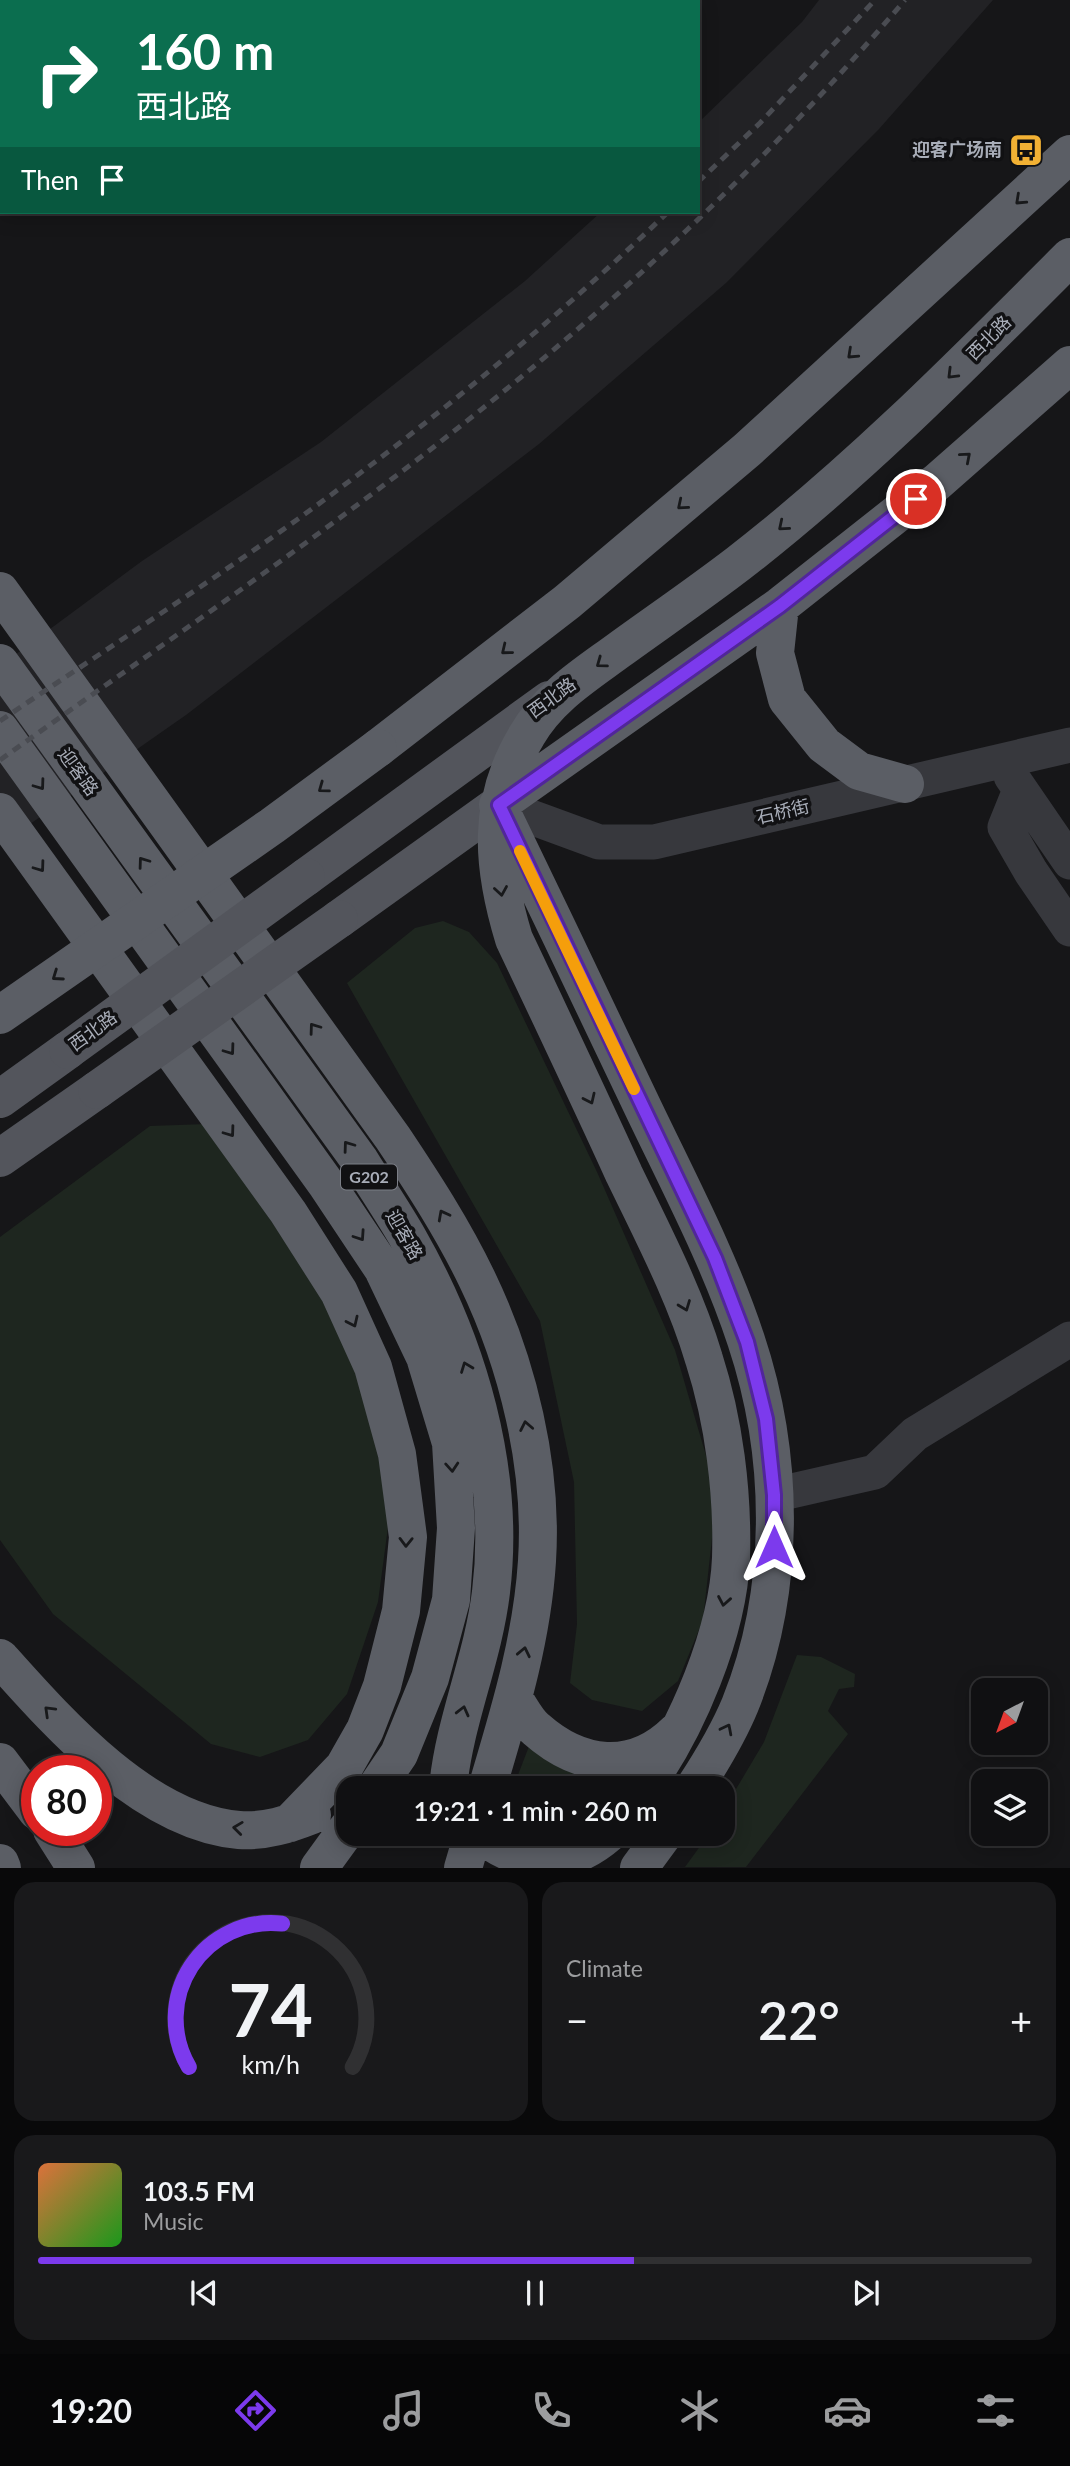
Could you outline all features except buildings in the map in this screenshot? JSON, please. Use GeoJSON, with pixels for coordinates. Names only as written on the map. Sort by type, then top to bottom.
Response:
{"type":"FeatureCollection","features":[{"type":"Feature","properties":{"kind":"highway"},"geometry":{"type":"LineString","coordinates":[[0,1015],[272,826],[556,610],[747,450],[1070,154]]}},
{"type":"Feature","properties":{"kind":"highway","name":"西北路"},"geometry":{"type":"LineString","coordinates":[[559,693],[740,562],[890,436],[1070,257]]}},
{"type":"Feature","properties":{"kind":"highway"},"geometry":{"type":"LineString","coordinates":[[499,805],[780,606],[937,482],[1070,365]]}},
{"type":"Feature","properties":{"kind":"highway"},"geometry":{"type":"LineString","coordinates":[[0,591],[393,1138],[435,1201],[478,1280],[504,1349],[525,1421],[536,1492],[537,1561],[528,1635],[514,1699],[491,1776]]}},
{"type":"Feature","properties":{"kind":"highway"},"geometry":{"type":"LineString","coordinates":[[780,606],[775,653],[787,699],[824,745],[859,771],[905,784]]}},
{"type":"Feature","properties":{"kind":"highway","name":"迎客路"},"geometry":{"type":"LineString","coordinates":[[0,663],[360,1161],[408,1238],[444,1310],[472,1383],[488,1456],[495,1532],[491,1593],[453,1776]]}},
{"type":"Feature","properties":{"kind":"highway"},"geometry":{"type":"LineString","coordinates":[[559,693],[521,745],[508,769],[499,805],[496,849],[501,897],[514,939],[678,1288],[705,1359],[720,1426],[728,1495],[731,1559],[720,1623],[702,1681],[680,1728],[651,1776]]}},
{"type":"Feature","properties":{"kind":"highway","name":"迎客路"},"geometry":{"type":"LineString","coordinates":[[0,730],[327,1185],[383,1269],[425,1357],[451,1443],[456,1528],[451,1600],[430,1678],[399,1754],[384,1776]]}},
{"type":"Feature","properties":{"kind":"highway"},"geometry":{"type":"LineString","coordinates":[[499,805],[715,1258],[747,1342],[763,1406],[774,1495],[774,1573],[760,1643],[740,1705],[702,1776]]}},
{"type":"Feature","properties":{"kind":"highway"},"geometry":{"type":"LineString","coordinates":[[0,812],[288,1212],[339,1292],[373,1367],[397,1454],[408,1537],[401,1611],[382,1686],[365,1730],[344,1767],[290,1824]]}},
{"type":"Feature","properties":{"kind":"highway"},"geometry":{"type":"LineString","coordinates":[[0,1658],[42,1705],[88,1749],[140,1790],[184,1817],[238,1830],[262,1830],[290,1824],[336,1804]]}},
{"type":"Feature","properties":{"kind":"highway"},"geometry":{"type":"LineString","coordinates":[[514,1699],[534,1728],[561,1747],[614,1763],[639,1757],[661,1746],[680,1728]]}},
{"type":"Feature","properties":{"kind":"highway"},"geometry":{"type":"LineString","coordinates":[[375,1776],[399,1754]]}},
{"type":"Feature","properties":{"kind":"highway"},"geometry":{"type":"LineString","coordinates":[[0,1762],[21,1790]]}},
{"type":"Feature","properties":{"kind":"highway"},"geometry":{"type":"LineString","coordinates":[[319,1867],[336,1845]]}},
{"type":"Feature","properties":{"kind":"highway"},"geometry":{"type":"LineString","coordinates":[[62,1846],[76,1867]]}},
{"type":"Feature","properties":{"kind":"highway"},"geometry":{"type":"LineString","coordinates":[[443,1867],[444,1846]]}},
{"type":"Feature","properties":{"kind":"highway"},"geometry":{"type":"LineString","coordinates":[[463,1867],[469,1846]]}},
{"type":"Feature","properties":{"kind":"highway"},"geometry":{"type":"LineString","coordinates":[[495,1846],[523,1861],[553,1864],[575,1858],[597,1846]]}},
{"type":"Feature","properties":{"kind":"highway"},"geometry":{"type":"LineString","coordinates":[[639,1867],[655,1846]]}},
{"type":"Feature","properties":{"kind":"main road","name":"西北路"},"geometry":{"type":"LineString","coordinates":[[0,1099],[559,693]]}},
{"type":"Feature","properties":{"kind":"main road"},"geometry":{"type":"LineString","coordinates":[[0,1158],[499,805]]}},
{"type":"Feature","properties":{"kind":"street","name":"石桥街"},"geometry":{"type":"LineString","coordinates":[[499,805],[599,842],[654,842],[1070,745]]}},
{"type":"Feature","properties":{"kind":"street"},"geometry":{"type":"LineString","coordinates":[[1002,761],[1070,862]]}},
{"type":"Feature","properties":{"kind":"street"},"geometry":{"type":"LineString","coordinates":[[1020,790],[1005,827],[1031,872],[1070,929]]}},
{"type":"Feature","properties":{"kind":"street"},"geometry":{"type":"LineString","coordinates":[[774,1495],[875,1472],[915,1434],[1070,1339]]}},
{"type":"Feature","properties":{"kind":"shaded area"},"geometry":{"type":"Polygon","coordinates":[[[819,0],[993,0],[879,129],[726,283],[539,444],[186,715],[0,845],[0,666],[142,561],[321,442],[525,281],[599,214],[700,214],[700,121],[802,22],[819,0]]]}},
{"type":"Feature","properties":{"kind":"shaded area"},"geometry":{"type":"Polygon","coordinates":[[[443,921],[469,932],[497,963],[597,1172],[675,1350],[717,1493],[703,1620],[678,1681],[642,1711],[592,1700],[570,1683],[577,1624],[574,1482],[540,1321],[347,983],[415,928],[443,921]]]}},
{"type":"Feature","properties":{"kind":"shaded area"},"geometry":{"type":"Polygon","coordinates":[[[207,1124],[344,1330],[392,1497],[378,1602],[347,1694],[308,1740],[260,1757],[211,1744],[53,1614],[0,1540],[0,1237],[150,1126],[207,1124]]]}},
{"type":"Feature","properties":{"kind":"shaded area"},"geometry":{"type":"Polygon","coordinates":[[[797,1655],[821,1657],[855,1674],[854,1687],[839,1689],[828,1711],[848,1734],[746,1867],[685,1867],[700,1846],[735,1846],[735,1791],[764,1742],[797,1655]]]}},
{"type":"Feature","properties":{"kind":"shaded area"},"geometry":{"type":"Polygon","coordinates":[[[531,1741],[612,1776],[518,1776],[531,1741]]]}},
{"type":"Feature","properties":{"kind":"railway"},"geometry":{"type":"LineString","coordinates":[[700,180],[760,123],[875,0]]}},
{"type":"Feature","properties":{"kind":"railway"},"geometry":{"type":"LineString","coordinates":[[0,760],[337,520],[532,368],[631,282],[726,192],[818,98],[905,0]]}},
{"type":"Feature","properties":{"kind":"railway"},"geometry":{"type":"LineString","coordinates":[[0,721],[261,545],[394,447],[580,294],[666,214]]}},
{"type":"Feature","properties":{"kind":"slow traffic"},"geometry":{"type":"LineString","coordinates":[[520,851],[634,1089]]}},
{"type":"Feature","properties":{"kind":"place","name":"迎客广场南"},"geometry":{"type":"Point","coordinates":[1026,150]}},
{"type":"Feature","properties":{"kind":"route"},"geometry":{"type":"LineString","coordinates":[[774,1547],[774,1495],[766,1419],[747,1342],[715,1258],[499,805],[780,606],[916,499]]}}]}
